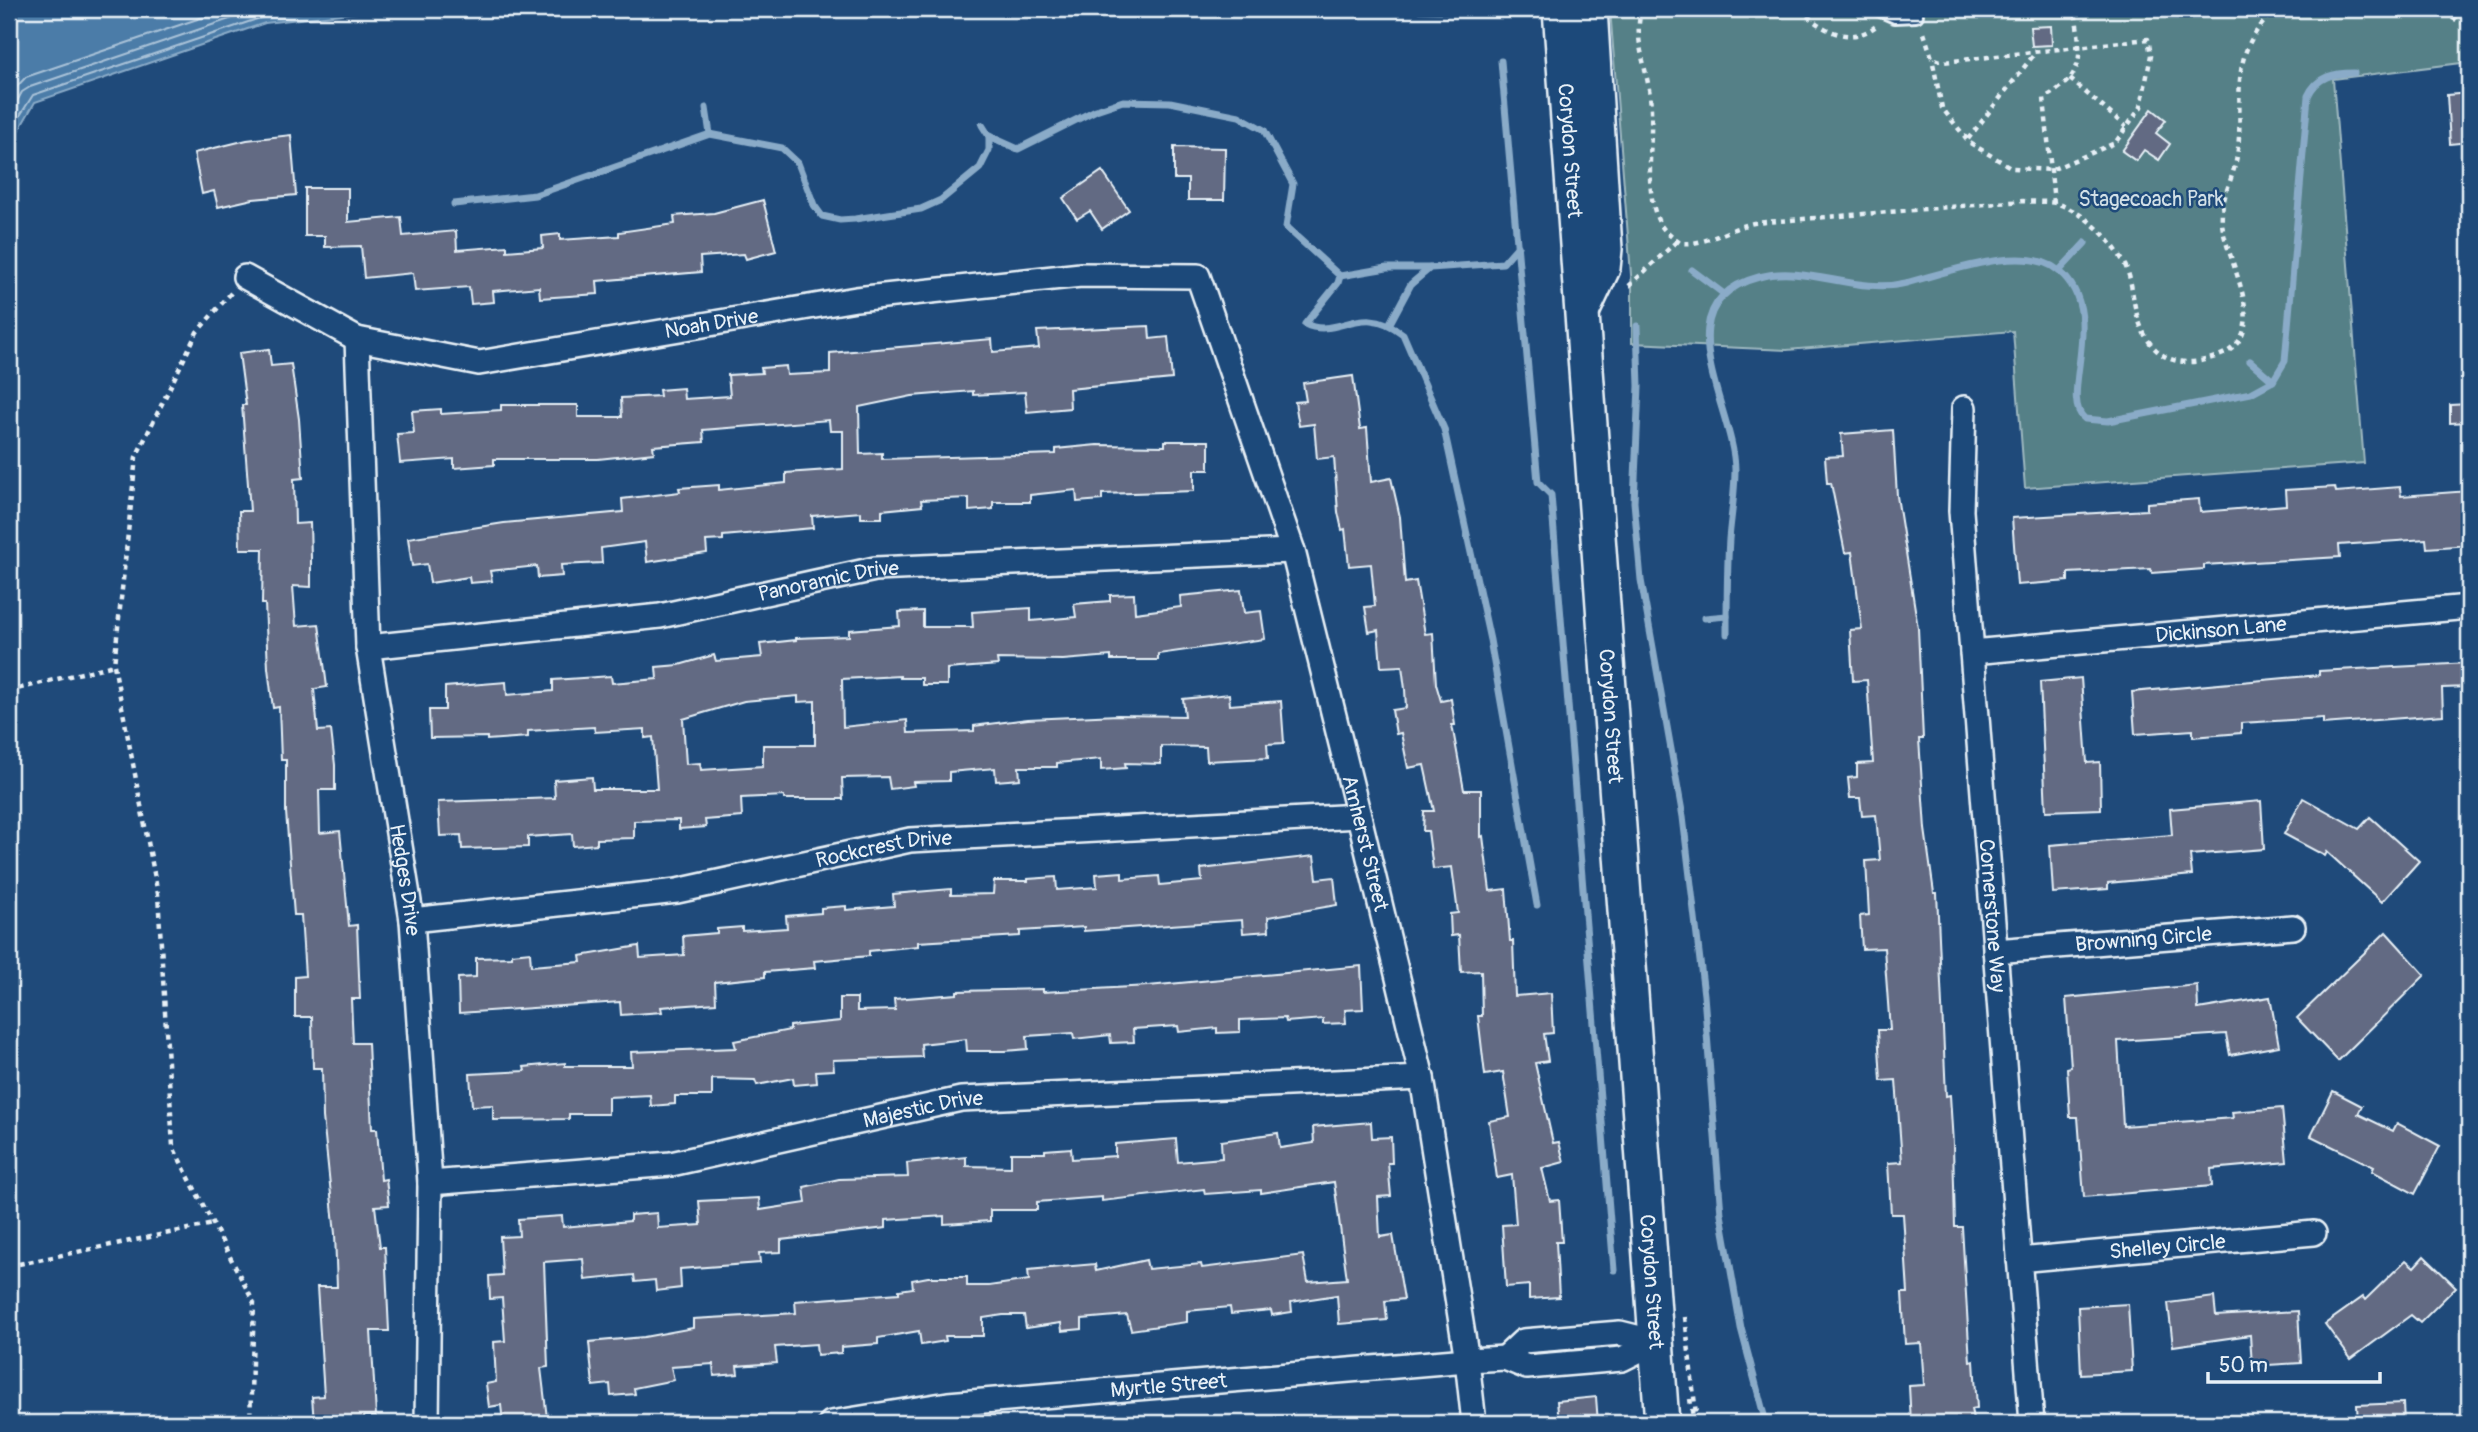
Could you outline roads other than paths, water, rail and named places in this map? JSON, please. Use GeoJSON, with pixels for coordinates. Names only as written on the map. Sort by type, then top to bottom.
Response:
{"type":"FeatureCollection","features":[{"type":"Feature","properties":{"kind":"main road","name":"Corydon Street"},"geometry":{"type":"LineString","coordinates":[[1560,9],[1662,1423]]}},
{"type":"Feature","properties":{"kind":"main road"},"geometry":{"type":"LineString","coordinates":[[1582,314],[1603,268],[1605,250],[1590,9]]}},
{"type":"Feature","properties":{"kind":"street","name":"Noah Drive"},"geometry":{"type":"LineString","coordinates":[[245,277],[357,339],[479,363],[856,299],[1081,275],[1198,276]]}},
{"type":"Feature","properties":{"kind":"street","name":"Amherst Street"},"geometry":{"type":"LineString","coordinates":[[1198,276],[1293,551],[1359,816],[1422,1078],[1468,1360],[1474,1423]]}},
{"type":"Feature","properties":{"kind":"street","name":"Hedges Drive"},"geometry":{"type":"LineString","coordinates":[[357,339],[368,647],[412,920],[430,1183],[427,1423]]}},
{"type":"Feature","properties":{"kind":"street","name":"Cornerstone Way"},"geometry":{"type":"LineString","coordinates":[[1964,408],[1961,511],[2032,1423]]}},
{"type":"Feature","properties":{"kind":"street","name":"Panoramic Drive"},"geometry":{"type":"LineString","coordinates":[[368,647],[660,616],[875,569],[1293,551]]}},
{"type":"Feature","properties":{"kind":"street","name":"Dickinson Lane"},"geometry":{"type":"LineString","coordinates":[[1972,652],[2469,607]]}},
{"type":"Feature","properties":{"kind":"street","name":"Rockcrest Drive"},"geometry":{"type":"LineString","coordinates":[[412,920],[677,891],[910,840],[1359,816]]}},
{"type":"Feature","properties":{"kind":"street","name":"Browning Circle"},"geometry":{"type":"LineString","coordinates":[[1995,951],[2293,927]]}},
{"type":"Feature","properties":{"kind":"street","name":"Majestic Drive"},"geometry":{"type":"LineString","coordinates":[[430,1183],[671,1164],[961,1099],[1422,1078]]}},
{"type":"Feature","properties":{"kind":"street","name":"Shelley Circle"},"geometry":{"type":"LineString","coordinates":[[2019,1260],[2314,1233]]}},
{"type":"Feature","properties":{"kind":"street","name":"Myrtle Street"},"geometry":{"type":"LineString","coordinates":[[831,1423],[948,1404],[1505,1357],[1523,1341],[1620,1333],[1656,1342]]}},
{"type":"Feature","properties":{"kind":"lane"},"geometry":{"type":"LineString","coordinates":[[1879,9],[1895,16],[1916,15]]}},
{"type":"Feature","properties":{"kind":"water"},"geometry":{"type":"Polygon","coordinates":[[[9,9],[384,9],[265,23],[35,102],[9,147],[9,9]]]}},
{"type":"Feature","properties":{"kind":"water"},"geometry":{"type":"Polygon","coordinates":[[[1322,9],[1481,9],[1480,14],[1322,9]]]}},
{"type":"Feature","properties":{"kind":"waterway"},"geometry":{"type":"LineString","coordinates":[[1501,61],[1538,482],[1551,495],[1614,1270]]}},
{"type":"Feature","properties":{"kind":"waterway"},"geometry":{"type":"LineString","coordinates":[[1727,634],[1728,551],[1735,470],[1732,445],[1710,360],[1707,333],[1713,310],[1729,290],[1759,277],[1777,274],[1888,286],[1985,262],[2026,259],[2044,263],[2059,271],[2074,289],[2081,309],[2082,331],[2076,393],[2078,408],[2085,419],[2108,421],[2251,393],[2273,381],[2285,361],[2308,96],[2321,80],[2354,73]]}},
{"type":"Feature","properties":{"kind":"waterway"},"geometry":{"type":"LineString","coordinates":[[454,204],[535,195],[710,134],[782,148],[798,163],[814,205],[822,216],[840,220],[855,219],[921,209],[941,200],[980,168],[989,150],[989,136],[1018,149],[1096,110],[1123,101],[1170,102],[1239,116],[1264,130],[1293,184],[1286,227],[1340,276],[1338,283],[1305,324],[1328,328],[1362,320],[1375,320],[1388,324],[1403,334],[1444,429],[1490,640],[1537,905]]}},
{"type":"Feature","properties":{"kind":"waterway"},"geometry":{"type":"LineString","coordinates":[[706,108],[710,134]]}},
{"type":"Feature","properties":{"kind":"waterway"},"geometry":{"type":"LineString","coordinates":[[982,125],[989,136]]}},
{"type":"Feature","properties":{"kind":"waterway"},"geometry":{"type":"LineString","coordinates":[[2059,271],[2085,243]]}},
{"type":"Feature","properties":{"kind":"waterway"},"geometry":{"type":"LineString","coordinates":[[1390,323],[1411,284],[1430,268],[1503,263],[1518,246]]}},
{"type":"Feature","properties":{"kind":"waterway"},"geometry":{"type":"LineString","coordinates":[[1340,276],[1387,268],[1429,268]]}},
{"type":"Feature","properties":{"kind":"waterway"},"geometry":{"type":"LineString","coordinates":[[1692,270],[1724,294]]}},
{"type":"Feature","properties":{"kind":"waterway"},"geometry":{"type":"LineString","coordinates":[[1637,326],[1639,386],[1634,502],[1641,580],[1683,817],[1704,995],[1721,1214],[1741,1328],[1766,1423]]}},
{"type":"Feature","properties":{"kind":"waterway"},"geometry":{"type":"LineString","coordinates":[[2250,361],[2273,381]]}},
{"type":"Feature","properties":{"kind":"waterway"},"geometry":{"type":"LineString","coordinates":[[1705,618],[1727,616]]}},
{"type":"Feature","properties":{"kind":"park label","name":"Stagecoach Park"},"geometry":{"type":"Point","coordinates":[2151,199]}}]}
